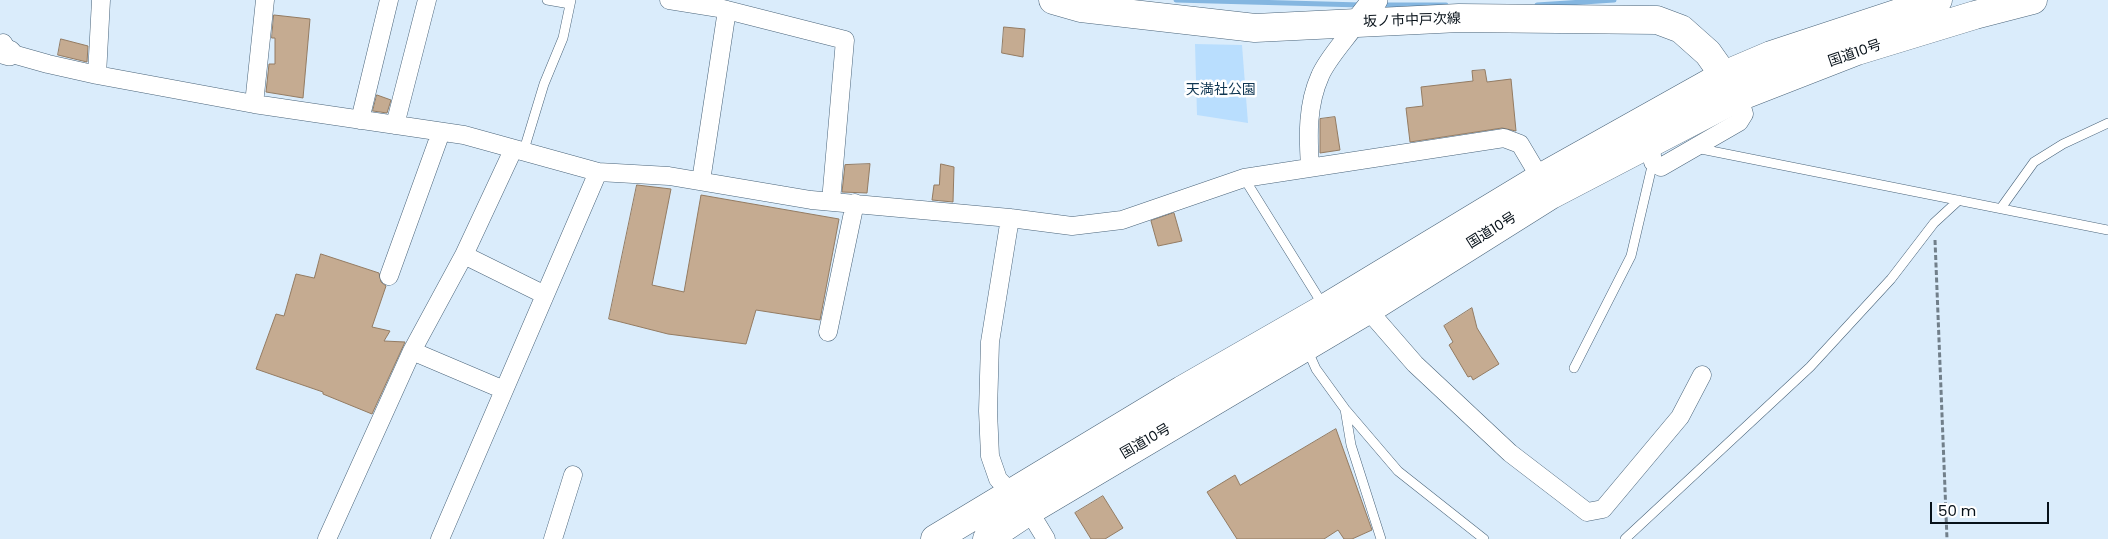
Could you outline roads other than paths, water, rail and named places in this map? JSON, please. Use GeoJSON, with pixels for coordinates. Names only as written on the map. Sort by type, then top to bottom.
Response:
{"type":"FeatureCollection","features":[{"type":"Feature","properties":{"kind":"main road","name":"坂ノ市中戸次線"},"geometry":{"type":"LineString","coordinates":[[1053,0],[1081,8],[1255,28],[1366,12],[1459,18],[1657,20],[1681,29],[1708,53],[1738,97]]}},
{"type":"Feature","properties":{"kind":"main road","name":"国道10号"},"geometry":{"type":"LineString","coordinates":[[935,539],[1020,502],[1306,347],[1368,310],[1546,186],[1724,75],[1771,55],[1938,0]]}},
{"type":"Feature","properties":{"kind":"main road","name":"国道10号"},"geometry":{"type":"LineString","coordinates":[[987,539],[1020,502],[1182,390],[1325,308],[1546,186],[1629,153],[1652,153],[1738,97],[1857,52],[1975,15],[2033,0]]}},
{"type":"Feature","properties":{"kind":"street"},"geometry":{"type":"LineString","coordinates":[[97,75],[101,0]]}},
{"type":"Feature","properties":{"kind":"street"},"geometry":{"type":"LineString","coordinates":[[254,104],[265,0]]}},
{"type":"Feature","properties":{"kind":"street"},"geometry":{"type":"LineString","coordinates":[[360,120],[389,0]]}},
{"type":"Feature","properties":{"kind":"street"},"geometry":{"type":"LineString","coordinates":[[395,125],[427,0]]}},
{"type":"Feature","properties":{"kind":"street"},"geometry":{"type":"LineString","coordinates":[[669,0],[727,10],[845,40],[831,201]]}},
{"type":"Feature","properties":{"kind":"street"},"geometry":{"type":"LineString","coordinates":[[701,181],[727,10]]}},
{"type":"Feature","properties":{"kind":"street"},"geometry":{"type":"LineString","coordinates":[[1310,167],[1308,132],[1313,95],[1320,74],[1366,12]]}},
{"type":"Feature","properties":{"kind":"street"},"geometry":{"type":"LineString","coordinates":[[3,47],[48,64],[97,75],[254,104],[464,135],[598,172],[669,176],[831,201],[1010,218],[1072,226],[1122,220],[1244,178],[1504,138],[1520,144],[1546,186]]}},
{"type":"Feature","properties":{"kind":"street"},"geometry":{"type":"LineString","coordinates":[[1652,153],[1661,167],[1740,122],[1744,114],[1738,97]]}},
{"type":"Feature","properties":{"kind":"street"},"geometry":{"type":"LineString","coordinates":[[389,276],[440,132]]}},
{"type":"Feature","properties":{"kind":"street"},"geometry":{"type":"LineString","coordinates":[[327,539],[412,351],[518,151]]}},
{"type":"Feature","properties":{"kind":"street"},"geometry":{"type":"LineString","coordinates":[[440,539],[598,172]]}},
{"type":"Feature","properties":{"kind":"street"},"geometry":{"type":"LineString","coordinates":[[828,332],[855,203]]}},
{"type":"Feature","properties":{"kind":"street"},"geometry":{"type":"LineString","coordinates":[[1010,218],[990,342],[988,411],[990,456],[998,479],[1020,502],[1046,539]]}},
{"type":"Feature","properties":{"kind":"street"},"geometry":{"type":"LineString","coordinates":[[464,255],[545,295]]}},
{"type":"Feature","properties":{"kind":"street"},"geometry":{"type":"LineString","coordinates":[[1368,310],[1414,364],[1510,454],[1588,512],[1603,509],[1680,417],[1702,375]]}},
{"type":"Feature","properties":{"kind":"street"},"geometry":{"type":"LineString","coordinates":[[412,351],[504,390]]}},
{"type":"Feature","properties":{"kind":"street"},"geometry":{"type":"LineString","coordinates":[[553,539],[573,475]]}},
{"type":"Feature","properties":{"kind":"lane"},"geometry":{"type":"LineString","coordinates":[[518,151],[563,38],[570,2],[547,0]]}},
{"type":"Feature","properties":{"kind":"lane"},"geometry":{"type":"LineString","coordinates":[[2001,208],[2034,162],[2063,144],[2108,123]]}},
{"type":"Feature","properties":{"kind":"lane"},"geometry":{"type":"LineString","coordinates":[[1694,147],[2108,230]]}},
{"type":"Feature","properties":{"kind":"lane"},"geometry":{"type":"LineString","coordinates":[[1574,368],[1631,256],[1652,153]]}},
{"type":"Feature","properties":{"kind":"lane"},"geometry":{"type":"LineString","coordinates":[[1244,178],[1325,308]]}},
{"type":"Feature","properties":{"kind":"lane"},"geometry":{"type":"LineString","coordinates":[[1624,539],[1810,367],[1891,279],[1934,223],[1959,200]]}},
{"type":"Feature","properties":{"kind":"lane"},"geometry":{"type":"LineString","coordinates":[[1306,347],[1316,369],[1345,410],[1398,471],[1484,539]]}},
{"type":"Feature","properties":{"kind":"lane"},"geometry":{"type":"LineString","coordinates":[[1345,410],[1351,445],[1381,539]]}},
{"type":"Feature","properties":{"kind":"waterway"},"geometry":{"type":"LineString","coordinates":[[1176,0],[1361,5]]}},
{"type":"Feature","properties":{"kind":"waterway"},"geometry":{"type":"LineString","coordinates":[[1537,5],[1614,0]]}},
{"type":"Feature","properties":{"kind":"waterway"},"geometry":{"type":"LineString","coordinates":[[1380,5],[1446,5]]}},
{"type":"Feature","properties":{"kind":"park label","name":"天満社公園"},"geometry":{"type":"Point","coordinates":[1221,90]}}]}
